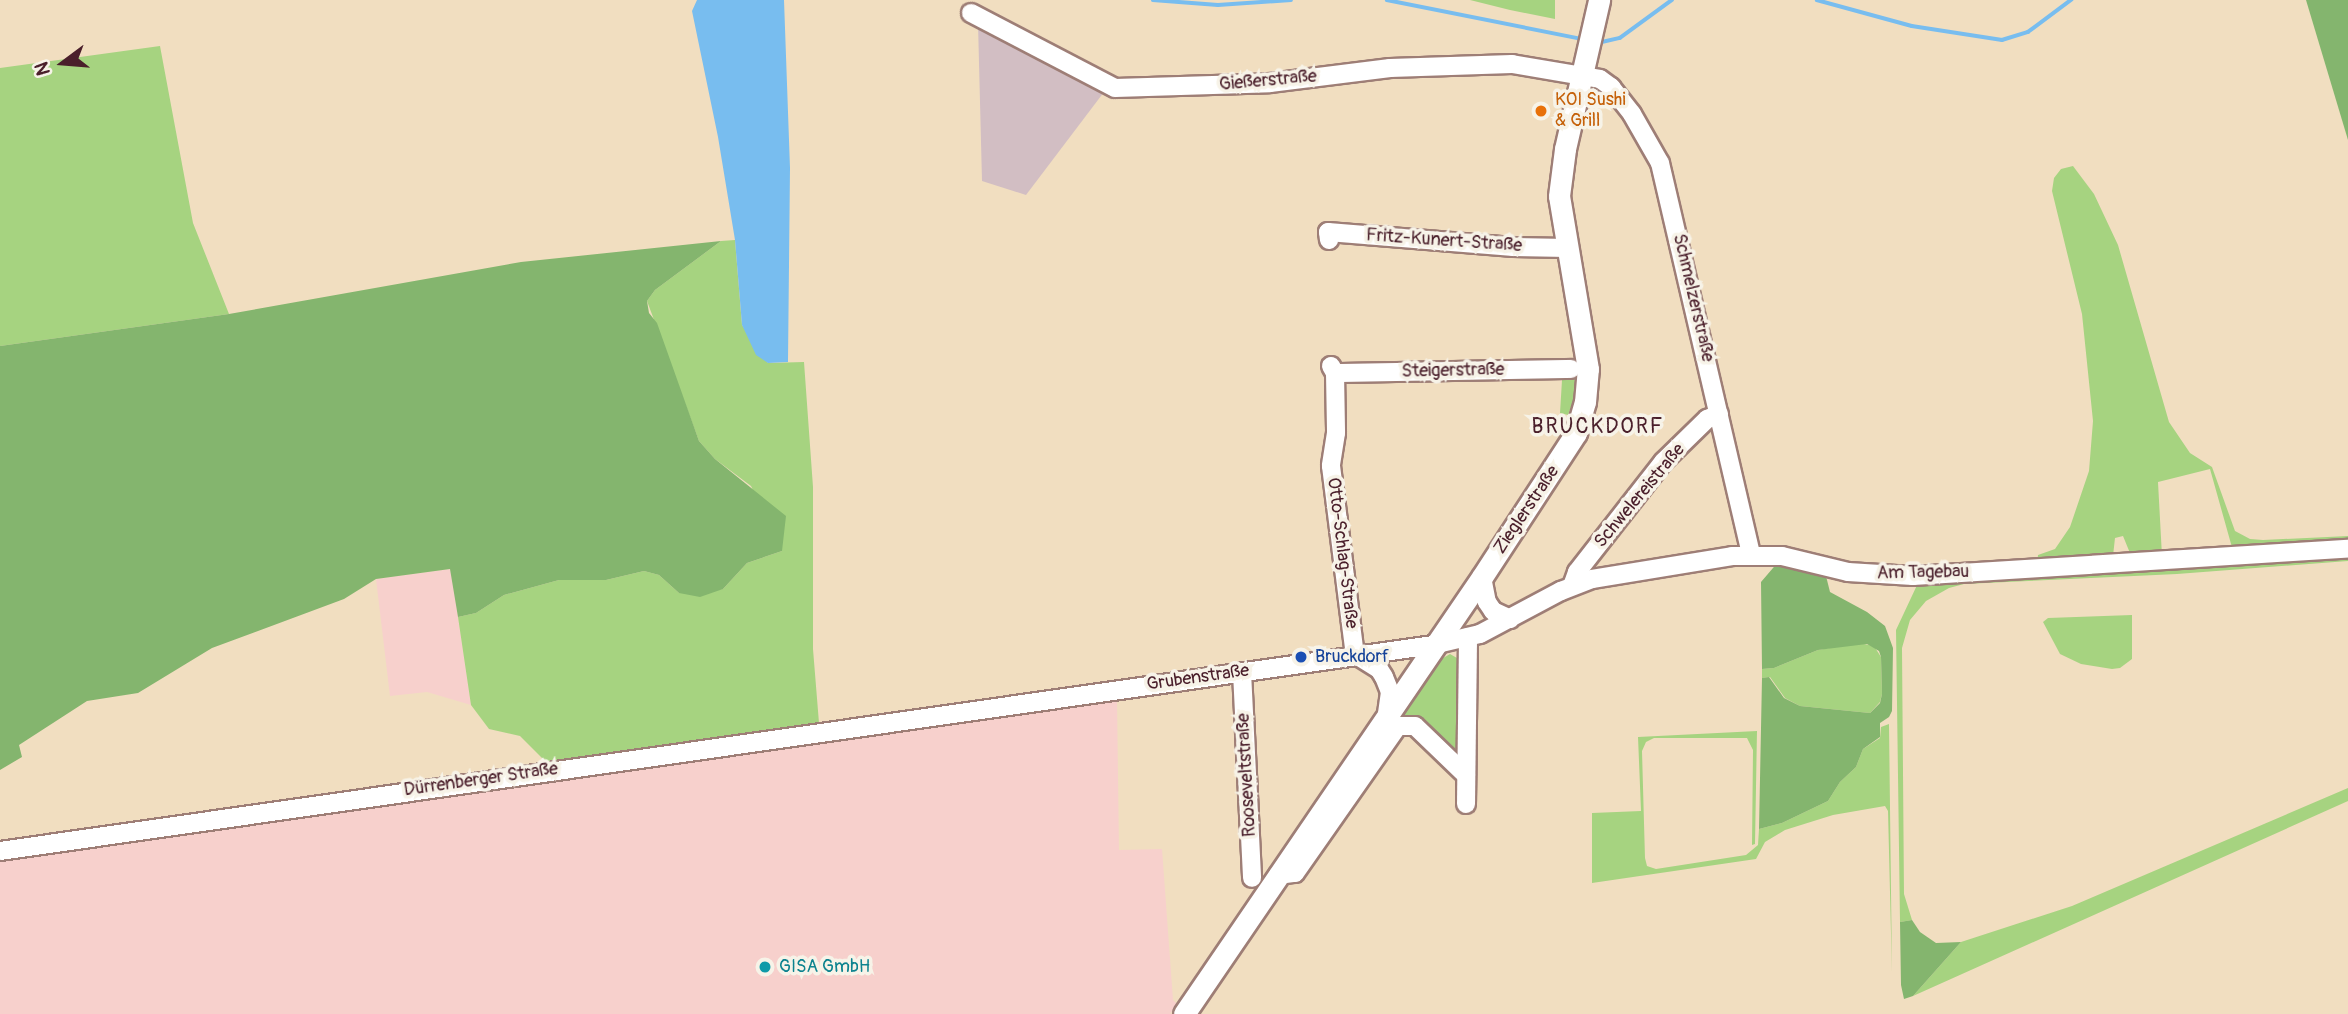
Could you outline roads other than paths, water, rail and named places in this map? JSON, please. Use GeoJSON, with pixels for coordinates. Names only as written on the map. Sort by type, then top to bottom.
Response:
{"type":"FeatureCollection","features":[{"type":"Feature","properties":{"kind":"main road","name":"Zieglerstraße"},"geometry":{"type":"LineString","coordinates":[[1184,1014],[1278,874],[1392,719],[1433,645],[1567,450],[1586,402],[1588,369],[1561,215],[1560,181],[1599,0]]}},
{"type":"Feature","properties":{"kind":"street","name":"Gießerstraße"},"geometry":{"type":"LineString","coordinates":[[971,13],[1115,88],[1270,83],[1390,68],[1512,64],[1581,76]]}},
{"type":"Feature","properties":{"kind":"street","name":"Schmelzerstraße"},"geometry":{"type":"LineString","coordinates":[[1581,76],[1600,79],[1611,87],[1632,114],[1660,163],[1751,554]]}},
{"type":"Feature","properties":{"kind":"street","name":"Fritz-Kunert-Straße"},"geometry":{"type":"LineString","coordinates":[[1329,240],[1328,232],[1513,247],[1568,248]]}},
{"type":"Feature","properties":{"kind":"street","name":"Steigerstraße"},"geometry":{"type":"LineString","coordinates":[[1333,369],[1572,369]]}},
{"type":"Feature","properties":{"kind":"street","name":"Otto-Schlag-Straße"},"geometry":{"type":"LineString","coordinates":[[1333,369],[1336,433],[1331,466],[1356,656]]}},
{"type":"Feature","properties":{"kind":"street","name":"Schwelereistraße"},"geometry":{"type":"LineString","coordinates":[[1572,586],[1577,572],[1663,462],[1707,419],[1719,414]]}},
{"type":"Feature","properties":{"kind":"street","name":"Am Tagebau"},"geometry":{"type":"LineString","coordinates":[[1433,645],[1468,637],[1510,619],[1572,586],[1592,579],[1751,554],[1782,555],[1848,572],[1913,576],[2348,549]]}},
{"type":"Feature","properties":{"kind":"street"},"geometry":{"type":"LineString","coordinates":[[1482,577],[1487,602],[1493,611],[1510,619]]}},
{"type":"Feature","properties":{"kind":"street"},"geometry":{"type":"LineString","coordinates":[[1466,804],[1468,637]]}},
{"type":"Feature","properties":{"kind":"street","name":"Grubenstraße"},"geometry":{"type":"LineString","coordinates":[[962,712],[1433,645]]}},
{"type":"Feature","properties":{"kind":"street"},"geometry":{"type":"LineString","coordinates":[[1356,656],[1378,669],[1384,677],[1390,692],[1392,719],[1415,726],[1466,775]]}},
{"type":"Feature","properties":{"kind":"street","name":"Rooseveltstraße"},"geometry":{"type":"LineString","coordinates":[[1242,672],[1252,878]]}},
{"type":"Feature","properties":{"kind":"street","name":"Dürrenberger Straße"},"geometry":{"type":"LineString","coordinates":[[0,850],[962,712]]}},
{"type":"Feature","properties":{"kind":"water"},"geometry":{"type":"Polygon","coordinates":[[[697,0],[784,0],[790,168],[788,362],[768,363],[756,355],[742,325],[735,240],[718,137],[692,11],[697,0]]]}},
{"type":"Feature","properties":{"kind":"waterway"},"geometry":{"type":"LineString","coordinates":[[1153,0],[1218,5],[1291,0]]}},
{"type":"Feature","properties":{"kind":"waterway"},"geometry":{"type":"LineString","coordinates":[[1387,0],[1577,38]]}},
{"type":"Feature","properties":{"kind":"waterway"},"geometry":{"type":"LineString","coordinates":[[1602,42],[1620,38],[1672,0]]}},
{"type":"Feature","properties":{"kind":"waterway"},"geometry":{"type":"LineString","coordinates":[[1817,0],[1912,26],[2002,40],[2028,32],[2071,0]]}},
{"type":"Feature","properties":{"kind":"place","name":"KOI Sushi & Grill"},"geometry":{"type":"Point","coordinates":[1541,111]}},
{"type":"Feature","properties":{"kind":"place","name":"Bruckdorf"},"geometry":{"type":"Point","coordinates":[1301,657]}},
{"type":"Feature","properties":{"kind":"place","name":"GISA GmbH"},"geometry":{"type":"Point","coordinates":[765,967]}},
{"type":"Feature","properties":{"kind":"district","name":"BRUCKDORF"},"geometry":{"type":"Point","coordinates":[1598,427]}}]}
